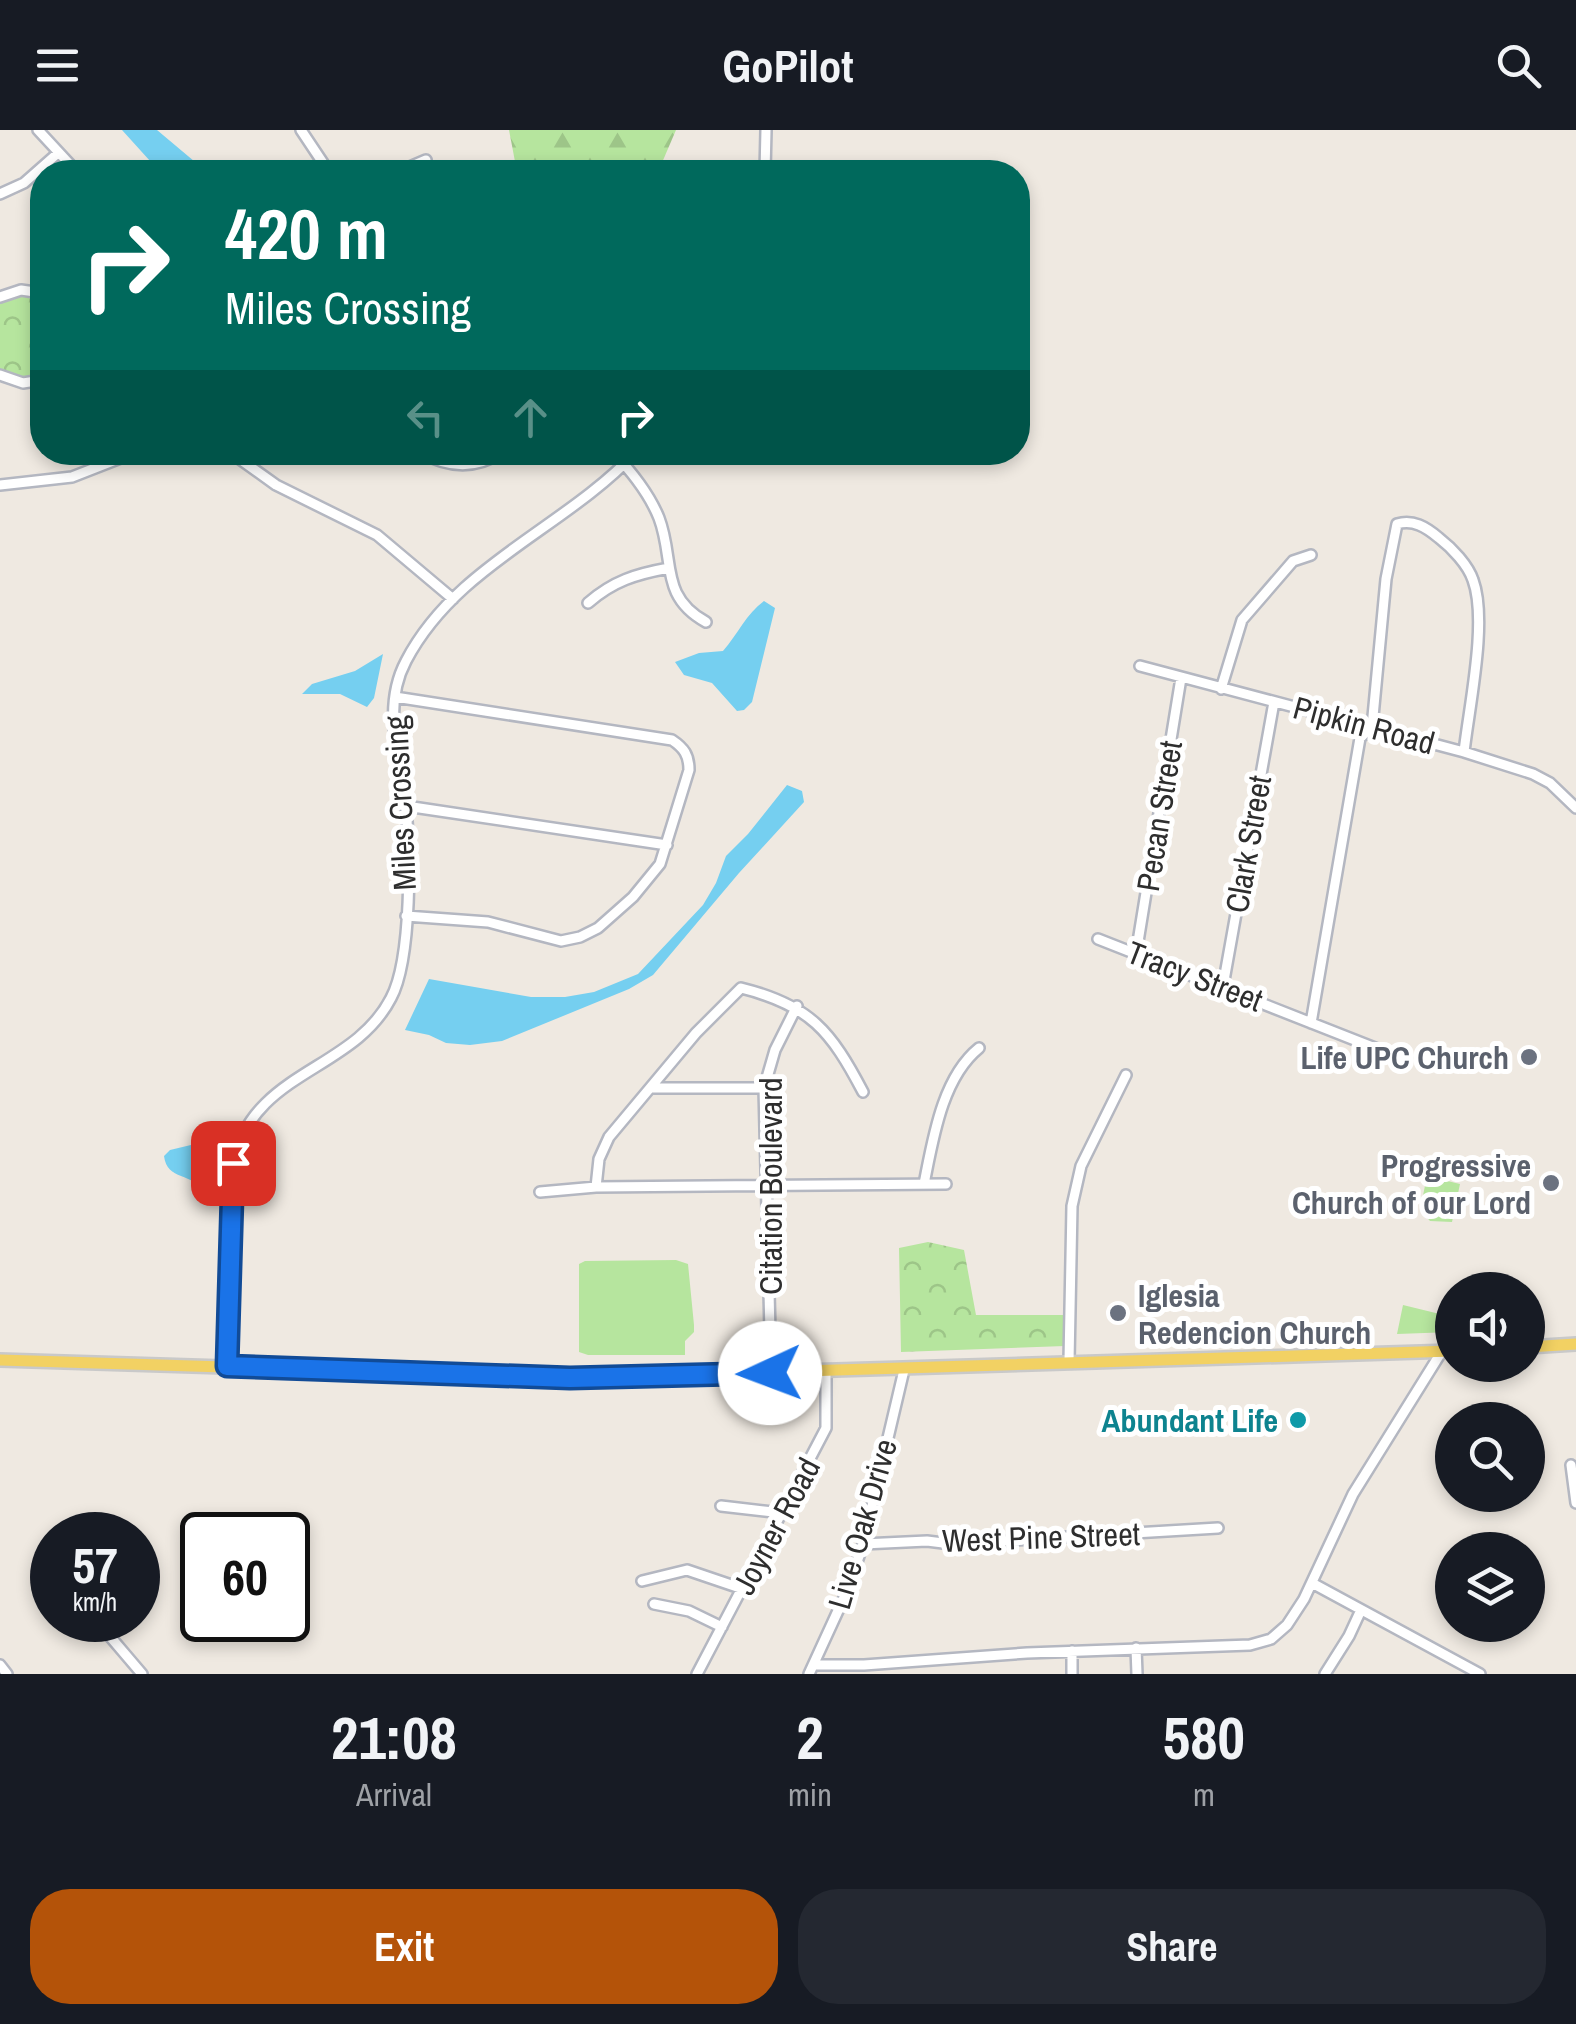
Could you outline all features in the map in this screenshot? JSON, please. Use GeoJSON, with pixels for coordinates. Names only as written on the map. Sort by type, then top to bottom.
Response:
{"type":"FeatureCollection","features":[{"type":"Feature","properties":{"kind":"main road"},"geometry":{"type":"LineString","coordinates":[[1545,1346],[1576,1344]]}},
{"type":"Feature","properties":{"kind":"main road"},"geometry":{"type":"LineString","coordinates":[[0,1360],[570,1378],[1435,1351]]}},
{"type":"Feature","properties":{"kind":"street"},"geometry":{"type":"LineString","coordinates":[[38,130],[65,160]]}},
{"type":"Feature","properties":{"kind":"street"},"geometry":{"type":"LineString","coordinates":[[301,130],[321,160]]}},
{"type":"Feature","properties":{"kind":"street"},"geometry":{"type":"LineString","coordinates":[[765,160],[766,130]]}},
{"type":"Feature","properties":{"kind":"street"},"geometry":{"type":"LineString","coordinates":[[51,160],[58,154]]}},
{"type":"Feature","properties":{"kind":"street"},"geometry":{"type":"LineString","coordinates":[[0,194],[30,178]]}},
{"type":"Feature","properties":{"kind":"street"},"geometry":{"type":"LineString","coordinates":[[0,297],[30,291]]}},
{"type":"Feature","properties":{"kind":"street"},"geometry":{"type":"LineString","coordinates":[[0,375],[30,382]]}},
{"type":"Feature","properties":{"kind":"street"},"geometry":{"type":"LineString","coordinates":[[0,485],[72,478],[104,465]]}},
{"type":"Feature","properties":{"kind":"street"},"geometry":{"type":"LineString","coordinates":[[248,465],[276,485],[377,536],[453,599]]}},
{"type":"Feature","properties":{"kind":"street","name":"Miles Crossing"},"geometry":{"type":"LineString","coordinates":[[227,1366],[236,1146],[256,1111],[273,1094],[361,1037],[377,1022],[398,983],[406,916],[406,806],[392,722],[395,697],[408,657],[453,599],[507,552],[589,495],[623,465]]}},
{"type":"Feature","properties":{"kind":"street"},"geometry":{"type":"LineString","coordinates":[[625,465],[658,517],[671,584],[678,600],[706,622]]}},
{"type":"Feature","properties":{"kind":"street"},"geometry":{"type":"LineString","coordinates":[[1311,1023],[1360,738],[1372,727],[1389,561],[1397,524],[1412,522],[1440,538],[1473,580],[1478,628],[1464,752]]}},
{"type":"Feature","properties":{"kind":"street"},"geometry":{"type":"LineString","coordinates":[[1221,689],[1242,620],[1294,561],[1311,555]]}},
{"type":"Feature","properties":{"kind":"street"},"geometry":{"type":"LineString","coordinates":[[588,603],[616,582],[669,568]]}},
{"type":"Feature","properties":{"kind":"street","name":"Pipkin Road"},"geometry":{"type":"LineString","coordinates":[[1140,666],[1533,774],[1550,783],[1576,808]]}},
{"type":"Feature","properties":{"kind":"street","name":"Pecan Street"},"geometry":{"type":"LineString","coordinates":[[1136,954],[1182,678]]}},
{"type":"Feature","properties":{"kind":"street"},"geometry":{"type":"LineString","coordinates":[[395,697],[672,740],[689,758],[660,864],[612,918],[580,937],[560,941],[488,922],[406,916]]}},
{"type":"Feature","properties":{"kind":"street","name":"Clark Street"},"geometry":{"type":"LineString","coordinates":[[1222,986],[1274,702]]}},
{"type":"Feature","properties":{"kind":"street"},"geometry":{"type":"LineString","coordinates":[[406,806],[666,845]]}},
{"type":"Feature","properties":{"kind":"street","name":"Tracy Street"},"geometry":{"type":"LineString","coordinates":[[1098,938],[1403,1060]]}},
{"type":"Feature","properties":{"kind":"street"},"geometry":{"type":"LineString","coordinates":[[596,1187],[603,1148],[696,1034],[741,988],[797,1006],[833,1040],[863,1092]]}},
{"type":"Feature","properties":{"kind":"street","name":"Citation Boulevard"},"geometry":{"type":"LineString","coordinates":[[770,1373],[764,1088],[769,1064],[797,1006]]}},
{"type":"Feature","properties":{"kind":"street"},"geometry":{"type":"LineString","coordinates":[[924,1184],[935,1129],[965,1059],[979,1048]]}},
{"type":"Feature","properties":{"kind":"street"},"geometry":{"type":"LineString","coordinates":[[1069,1361],[1072,1206],[1080,1166],[1126,1075]]}},
{"type":"Feature","properties":{"kind":"street"},"geometry":{"type":"LineString","coordinates":[[651,1088],[764,1088]]}},
{"type":"Feature","properties":{"kind":"street"},"geometry":{"type":"LineString","coordinates":[[540,1192],[596,1187],[946,1184]]}},
{"type":"Feature","properties":{"kind":"street"},"geometry":{"type":"LineString","coordinates":[[811,1670],[1072,1651],[1250,1645],[1271,1638],[1288,1625],[1354,1494],[1435,1369]]}},
{"type":"Feature","properties":{"kind":"street","name":"Joyner Road"},"geometry":{"type":"LineString","coordinates":[[697,1674],[826,1428],[826,1370]]}},
{"type":"Feature","properties":{"kind":"street","name":"Live Oak Drive"},"geometry":{"type":"LineString","coordinates":[[811,1670],[848,1589],[863,1544],[904,1370]]}},
{"type":"Feature","properties":{"kind":"street"},"geometry":{"type":"LineString","coordinates":[[1571,1465],[1576,1503]]}},
{"type":"Feature","properties":{"kind":"street"},"geometry":{"type":"LineString","coordinates":[[721,1506],[782,1513]]}},
{"type":"Feature","properties":{"kind":"street","name":"West Pine Street"},"geometry":{"type":"LineString","coordinates":[[863,1544],[951,1544],[1218,1528]]}},
{"type":"Feature","properties":{"kind":"street"},"geometry":{"type":"LineString","coordinates":[[642,1581],[687,1570],[742,1590]]}},
{"type":"Feature","properties":{"kind":"street"},"geometry":{"type":"LineString","coordinates":[[1312,1583],[1480,1674]]}},
{"type":"Feature","properties":{"kind":"street"},"geometry":{"type":"LineString","coordinates":[[654,1604],[689,1610],[722,1627]]}},
{"type":"Feature","properties":{"kind":"street"},"geometry":{"type":"LineString","coordinates":[[1325,1674],[1361,1610]]}},
{"type":"Feature","properties":{"kind":"street"},"geometry":{"type":"LineString","coordinates":[[115,1642],[142,1674]]}},
{"type":"Feature","properties":{"kind":"street"},"geometry":{"type":"LineString","coordinates":[[1136,1648],[1137,1674]]}},
{"type":"Feature","properties":{"kind":"street"},"geometry":{"type":"LineString","coordinates":[[1072,1651],[1072,1674]]}},
{"type":"Feature","properties":{"kind":"street"},"geometry":{"type":"LineString","coordinates":[[0,1666],[7,1674]]}},
{"type":"Feature","properties":{"kind":"green space"},"geometry":{"type":"Polygon","coordinates":[[[509,130],[676,130],[663,160],[515,160],[509,130]]]}},
{"type":"Feature","properties":{"kind":"green space"},"geometry":{"type":"Polygon","coordinates":[[[21,293],[30,295],[30,378],[0,371],[0,301],[21,293]]]}},
{"type":"Feature","properties":{"kind":"green space"},"geometry":{"type":"Polygon","coordinates":[[[1427,1176],[1460,1184],[1452,1222],[1430,1221],[1420,1210],[1427,1176]]]}},
{"type":"Feature","properties":{"kind":"green space"},"geometry":{"type":"Polygon","coordinates":[[[928,1242],[964,1250],[976,1315],[1067,1315],[1065,1346],[901,1352],[899,1248],[928,1242]]]}},
{"type":"Feature","properties":{"kind":"green space"},"geometry":{"type":"Polygon","coordinates":[[[676,1260],[688,1264],[694,1325],[694,1332],[685,1341],[685,1355],[579,1352],[579,1264],[676,1260]]]}},
{"type":"Feature","properties":{"kind":"green space"},"geometry":{"type":"Polygon","coordinates":[[[1403,1305],[1435,1313],[1435,1333],[1397,1334],[1403,1305]]]}},
{"type":"Feature","properties":{"kind":"water"},"geometry":{"type":"Polygon","coordinates":[[[122,130],[157,130],[193,160],[149,160],[122,130]]]}},
{"type":"Feature","properties":{"kind":"water"},"geometry":{"type":"Polygon","coordinates":[[[764,601],[775,608],[752,702],[737,711],[712,683],[684,675],[675,662],[699,653],[723,651],[764,601]]]}},
{"type":"Feature","properties":{"kind":"water"},"geometry":{"type":"Polygon","coordinates":[[[383,654],[374,698],[367,707],[340,694],[302,694],[312,684],[355,671],[383,654]]]}},
{"type":"Feature","properties":{"kind":"water"},"geometry":{"type":"Polygon","coordinates":[[[787,785],[802,791],[804,802],[653,975],[629,989],[502,1041],[446,1043],[405,1030],[429,979],[531,997],[565,997],[594,992],[638,974],[703,905],[726,856],[787,785]]]}},
{"type":"Feature","properties":{"kind":"water"},"geometry":{"type":"Polygon","coordinates":[[[210,1145],[215,1151],[211,1190],[207,1193],[170,1169],[164,1156],[170,1150],[210,1145]]]}},
{"type":"Feature","properties":{"kind":"place","name":"Life UPC Church"},"geometry":{"type":"Point","coordinates":[1529,1057]}},
{"type":"Feature","properties":{"kind":"place","name":"Progressive Church of our Lord"},"geometry":{"type":"Point","coordinates":[1551,1183]}},
{"type":"Feature","properties":{"kind":"place","name":"Iglesia Redencion Church"},"geometry":{"type":"Point","coordinates":[1118,1313]}},
{"type":"Feature","properties":{"kind":"place","name":"Abundant Life"},"geometry":{"type":"Point","coordinates":[1298,1420]}},
{"type":"Feature","properties":{"kind":"route"},"geometry":{"type":"LineString","coordinates":[[233,1163],[227,1366],[570,1378],[770,1373]]}}]}
